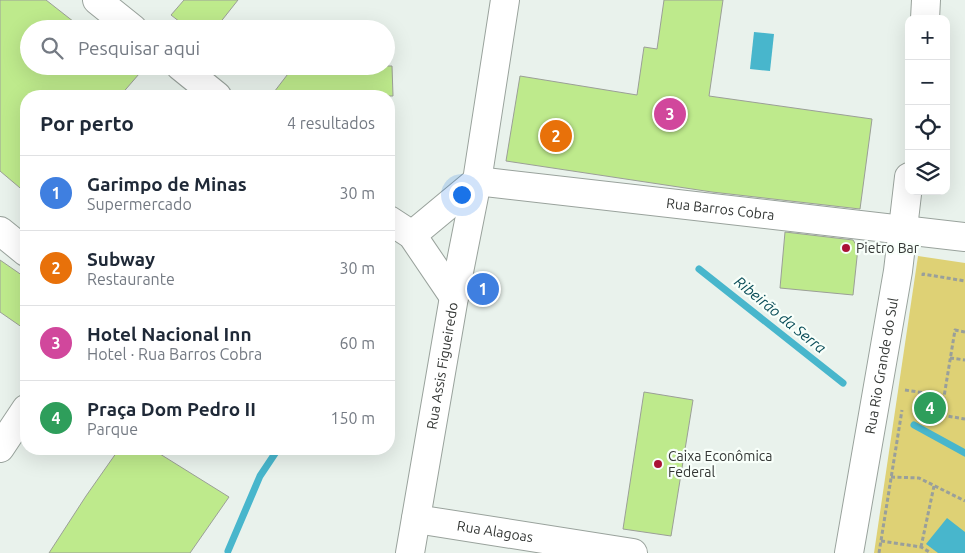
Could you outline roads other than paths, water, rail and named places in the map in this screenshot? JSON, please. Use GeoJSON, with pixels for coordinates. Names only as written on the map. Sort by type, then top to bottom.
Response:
{"type":"FeatureCollection","features":[{"type":"Feature","properties":{"kind":"street"},"geometry":{"type":"LineString","coordinates":[[97,0],[122,20]]}},
{"type":"Feature","properties":{"kind":"street","name":"Rua Assis Figueiredo"},"geometry":{"type":"LineString","coordinates":[[410,553],[454,297],[477,181],[505,0]]}},
{"type":"Feature","properties":{"kind":"street"},"geometry":{"type":"LineString","coordinates":[[925,15],[926,0]]}},
{"type":"Feature","properties":{"kind":"street"},"geometry":{"type":"LineString","coordinates":[[191,75],[210,90]]}},
{"type":"Feature","properties":{"kind":"street"},"geometry":{"type":"LineString","coordinates":[[412,235],[477,181]]}},
{"type":"Feature","properties":{"kind":"street","name":"Rua Barros Cobra"},"geometry":{"type":"LineString","coordinates":[[477,181],[965,237]]}},
{"type":"Feature","properties":{"kind":"street","name":"Rua Rio Grande do Sul"},"geometry":{"type":"LineString","coordinates":[[848,553],[898,271],[907,195]]}},
{"type":"Feature","properties":{"kind":"street"},"geometry":{"type":"LineString","coordinates":[[395,224],[412,235],[454,297]]}},
{"type":"Feature","properties":{"kind":"street"},"geometry":{"type":"LineString","coordinates":[[0,231],[20,247]]}},
{"type":"Feature","properties":{"kind":"street"},"geometry":{"type":"LineString","coordinates":[[0,448],[20,418]]}},
{"type":"Feature","properties":{"kind":"street","name":"Rua Alagoas"},"geometry":{"type":"LineString","coordinates":[[416,519],[633,553]]}},
{"type":"Feature","properties":{"kind":"water"},"geometry":{"type":"Polygon","coordinates":[[[754,32],[774,34],[770,71],[750,69],[754,32]]]}},
{"type":"Feature","properties":{"kind":"water"},"geometry":{"type":"Polygon","coordinates":[[[947,518],[965,532],[965,553],[938,553],[926,544],[947,518]]]}},
{"type":"Feature","properties":{"kind":"waterway","name":"Ribeirão da Serra"},"geometry":{"type":"LineString","coordinates":[[699,269],[843,383]]}},
{"type":"Feature","properties":{"kind":"waterway","name":"Ribeirão da Serra"},"geometry":{"type":"LineString","coordinates":[[914,425],[965,453]]}},
{"type":"Feature","properties":{"kind":"waterway"},"geometry":{"type":"LineString","coordinates":[[228,551],[260,476],[274,455]]}},
{"type":"Feature","properties":{"kind":"place","name":"Hotel Nacional Inn"},"geometry":{"type":"Point","coordinates":[670,114]}},
{"type":"Feature","properties":{"kind":"place","name":"Subway"},"geometry":{"type":"Point","coordinates":[556,136]}},
{"type":"Feature","properties":{"kind":"place","name":"Pietro Bar"},"geometry":{"type":"Point","coordinates":[846,248]}},
{"type":"Feature","properties":{"kind":"place","name":"Garimpo de Minas"},"geometry":{"type":"Point","coordinates":[483,289]}},
{"type":"Feature","properties":{"kind":"place","name":"Praça Dom Pedro II"},"geometry":{"type":"Point","coordinates":[930,408]}},
{"type":"Feature","properties":{"kind":"place","name":"Caixa Econômica Federal"},"geometry":{"type":"Point","coordinates":[658,464]}}]}
